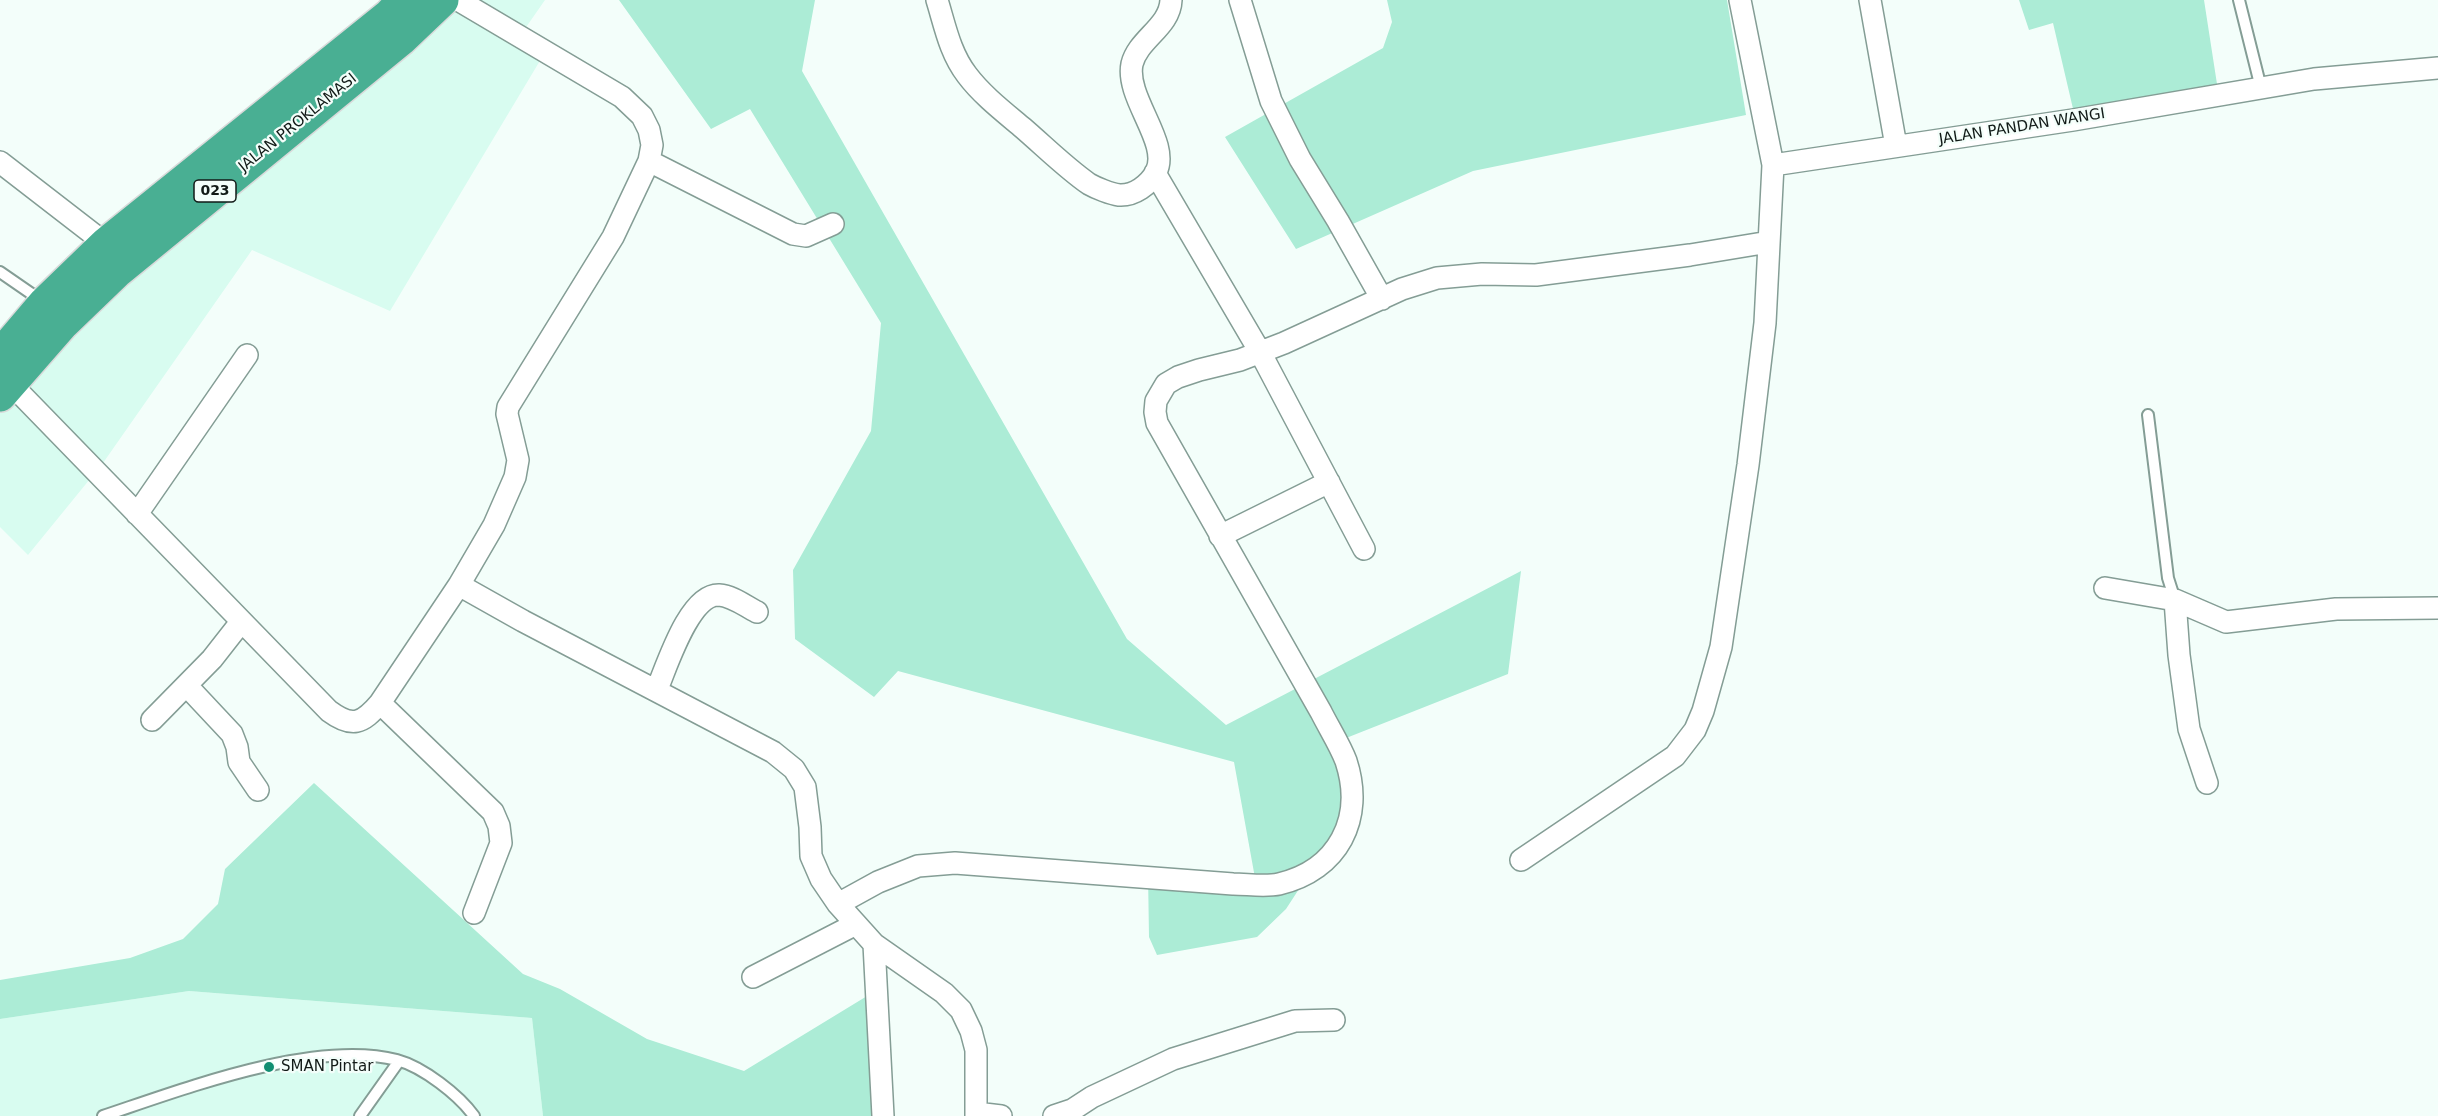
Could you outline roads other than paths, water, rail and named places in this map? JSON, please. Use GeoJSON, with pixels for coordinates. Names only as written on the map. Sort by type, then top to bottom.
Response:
{"type":"FeatureCollection","features":[{"type":"Feature","properties":{"kind":"highway","name":"JALAN PROKLAMASI"},"geometry":{"type":"LineString","coordinates":[[3,367],[63,323],[116,272],[335,76],[404,0]]}},
{"type":"Feature","properties":{"kind":"highway","name":"JALAN PROKLAMASI"},"geometry":{"type":"LineString","coordinates":[[3,367],[45,303],[106,244],[335,76],[401,39],[442,0]]}},
{"type":"Feature","properties":{"kind":"street"},"geometry":{"type":"LineString","coordinates":[[3,367],[137,514],[329,711],[340,720],[353,723],[365,719],[380,703],[459,585],[494,525],[515,477],[518,460],[507,414],[508,407],[613,237],[649,161],[652,145],[649,130],[642,116],[622,97],[458,0]]}},
{"type":"Feature","properties":{"kind":"street"},"geometry":{"type":"LineString","coordinates":[[937,0],[952,50],[967,76],[999,108],[1091,185],[1119,195],[1135,193],[1146,185],[1160,161],[1159,149],[1147,123],[1131,68],[1135,53],[1165,18],[1171,0]]}},
{"type":"Feature","properties":{"kind":"street"},"geometry":{"type":"LineString","coordinates":[[1240,0],[1271,101],[1300,159],[1338,220],[1382,299]]}},
{"type":"Feature","properties":{"kind":"street"},"geometry":{"type":"LineString","coordinates":[[1521,860],[1675,756],[1695,730],[1703,711],[1721,646],[1748,465],[1765,323],[1773,165],[1740,0]]}},
{"type":"Feature","properties":{"kind":"street"},"geometry":{"type":"LineString","coordinates":[[1870,0],[1896,147]]}},
{"type":"Feature","properties":{"kind":"street","name":"JALAN PANDAN WANGI"},"geometry":{"type":"LineString","coordinates":[[1773,165],[2073,120],[2314,79],[2438,68]]}},
{"type":"Feature","properties":{"kind":"street"},"geometry":{"type":"LineString","coordinates":[[649,161],[793,234],[807,236],[833,224]]}},
{"type":"Feature","properties":{"kind":"street"},"geometry":{"type":"LineString","coordinates":[[0,162],[106,244]]}},
{"type":"Feature","properties":{"kind":"street"},"geometry":{"type":"LineString","coordinates":[[1155,173],[1260,352],[1364,549]]}},
{"type":"Feature","properties":{"kind":"street"},"geometry":{"type":"LineString","coordinates":[[838,904],[878,882],[918,866],[955,863],[1244,884],[1278,884],[1325,863],[1349,825],[1353,797],[1346,761],[1321,712],[1157,423],[1156,401],[1166,384],[1178,377],[1260,352],[1402,290],[1437,278],[1482,274],[1536,275],[1769,242]]}},
{"type":"Feature","properties":{"kind":"street"},"geometry":{"type":"LineString","coordinates":[[137,514],[247,355]]}},
{"type":"Feature","properties":{"kind":"street"},"geometry":{"type":"LineString","coordinates":[[1220,536],[1329,482]]}},
{"type":"Feature","properties":{"kind":"street"},"geometry":{"type":"LineString","coordinates":[[459,585],[773,752],[794,769],[805,788],[811,856],[821,879],[838,904],[874,944],[944,993],[961,1010],[971,1031],[976,1050],[976,1114],[1002,1116]]}},
{"type":"Feature","properties":{"kind":"street"},"geometry":{"type":"LineString","coordinates":[[2105,588],[2175,600],[2226,622],[2336,609],[2438,608]]}},
{"type":"Feature","properties":{"kind":"street"},"geometry":{"type":"LineString","coordinates":[[657,689],[681,634],[702,602],[711,596],[730,597],[757,612]]}},
{"type":"Feature","properties":{"kind":"street"},"geometry":{"type":"LineString","coordinates":[[2175,600],[2179,656],[2189,729],[2207,783]]}},
{"type":"Feature","properties":{"kind":"street"},"geometry":{"type":"LineString","coordinates":[[152,720],[212,659],[241,622]]}},
{"type":"Feature","properties":{"kind":"street"},"geometry":{"type":"LineString","coordinates":[[187,686],[232,734],[239,762],[258,790]]}},
{"type":"Feature","properties":{"kind":"street"},"geometry":{"type":"LineString","coordinates":[[380,703],[493,812],[499,826],[501,843],[474,913]]}},
{"type":"Feature","properties":{"kind":"street"},"geometry":{"type":"LineString","coordinates":[[753,977],[856,924]]}},
{"type":"Feature","properties":{"kind":"street"},"geometry":{"type":"LineString","coordinates":[[874,944],[882,1116]]}},
{"type":"Feature","properties":{"kind":"street"},"geometry":{"type":"LineString","coordinates":[[1054,1116],[1072,1110],[1092,1097],[1173,1059],[1295,1022],[1334,1020]]}},
{"type":"Feature","properties":{"kind":"lane"},"geometry":{"type":"LineString","coordinates":[[2240,0],[2261,88]]}},
{"type":"Feature","properties":{"kind":"lane"},"geometry":{"type":"LineString","coordinates":[[0,272],[45,303]]}},
{"type":"Feature","properties":{"kind":"lane"},"geometry":{"type":"LineString","coordinates":[[2148,415],[2168,578],[2175,600]]}},
{"type":"Feature","properties":{"kind":"lane"},"geometry":{"type":"LineString","coordinates":[[103,1116],[257,1068],[335,1055],[363,1055],[399,1061],[434,1079],[472,1115]]}},
{"type":"Feature","properties":{"kind":"lane"},"geometry":{"type":"LineString","coordinates":[[360,1116],[399,1061]]}},
{"type":"Feature","properties":{"kind":"place","name":"SMAN Pintar"},"geometry":{"type":"Point","coordinates":[269,1067]}}]}
